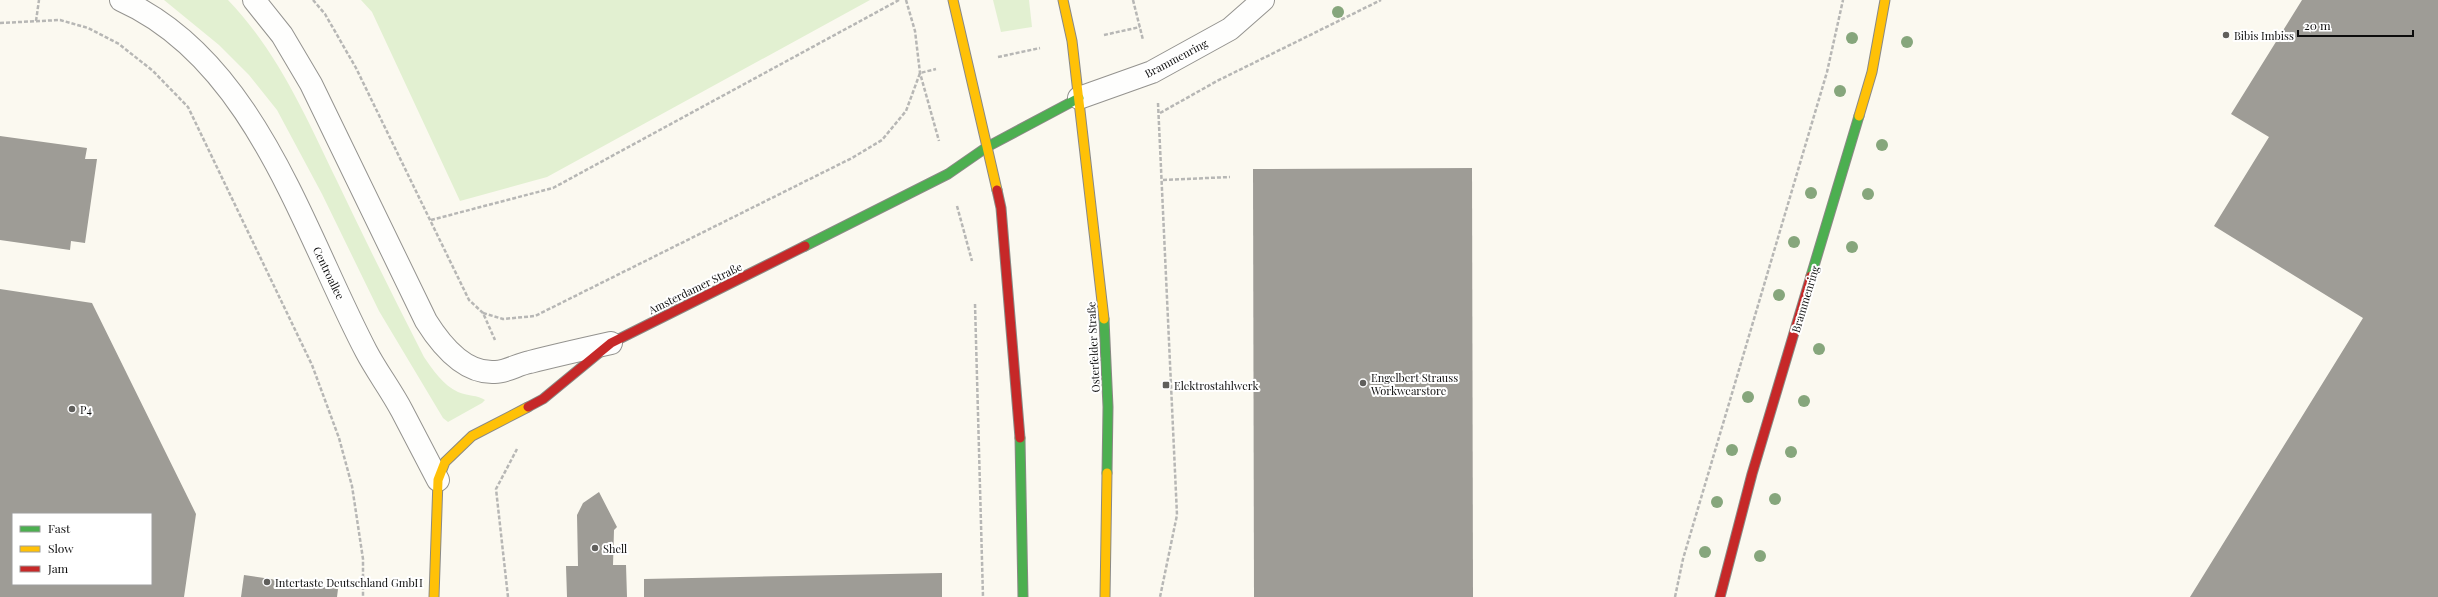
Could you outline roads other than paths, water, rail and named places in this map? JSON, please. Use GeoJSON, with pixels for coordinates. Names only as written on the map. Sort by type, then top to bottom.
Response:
{"type":"FeatureCollection","features":[{"type":"Feature","properties":{"kind":"street","name":"Centroallee"},"geometry":{"type":"LineString","coordinates":[[121,0],[164,24],[193,49],[222,80],[262,139],[288,189],[366,352],[401,410],[438,480],[434,597]]}},
{"type":"Feature","properties":{"kind":"street"},"geometry":{"type":"LineString","coordinates":[[254,0],[282,35],[311,84],[426,321],[446,349],[470,367],[495,372],[527,362],[611,343]]}},
{"type":"Feature","properties":{"kind":"street"},"geometry":{"type":"LineString","coordinates":[[953,0],[1002,208],[1020,422],[1023,597]]}},
{"type":"Feature","properties":{"kind":"street","name":"Osterfelder Straße"},"geometry":{"type":"LineString","coordinates":[[1063,0],[1072,41],[1103,298],[1108,407],[1105,597]]}},
{"type":"Feature","properties":{"kind":"street","name":"Brammenring"},"geometry":{"type":"LineString","coordinates":[[1079,98],[1152,72],[1230,29],[1263,0]]}},
{"type":"Feature","properties":{"kind":"street","name":"Brammenring"},"geometry":{"type":"LineString","coordinates":[[1720,597],[1752,474],[1872,72],[1881,30],[1885,0]]}},
{"type":"Feature","properties":{"kind":"street"},"geometry":{"type":"LineString","coordinates":[[987,147],[1079,98]]}},
{"type":"Feature","properties":{"kind":"street","name":"Amsterdamer Straße"},"geometry":{"type":"LineString","coordinates":[[438,480],[445,462],[472,436],[542,400],[611,343],[948,174],[987,147]]}},
{"type":"Feature","properties":{"kind":"place","name":"Bibis Imbiss"},"geometry":{"type":"Point","coordinates":[2226,35]}},
{"type":"Feature","properties":{"kind":"place","name":"Engelbert Strauss Workwearstore"},"geometry":{"type":"Point","coordinates":[1363,383]}},
{"type":"Feature","properties":{"kind":"place","name":"Elektrostahlwerk"},"geometry":{"type":"Point","coordinates":[1166,385]}},
{"type":"Feature","properties":{"kind":"place","name":"P4"},"geometry":{"type":"Point","coordinates":[72,409]}},
{"type":"Feature","properties":{"kind":"place","name":"Shell"},"geometry":{"type":"Point","coordinates":[595,548]}},
{"type":"Feature","properties":{"kind":"place","name":"Intertaste Deutschland GmbH"},"geometry":{"type":"Point","coordinates":[267,582]}}]}
